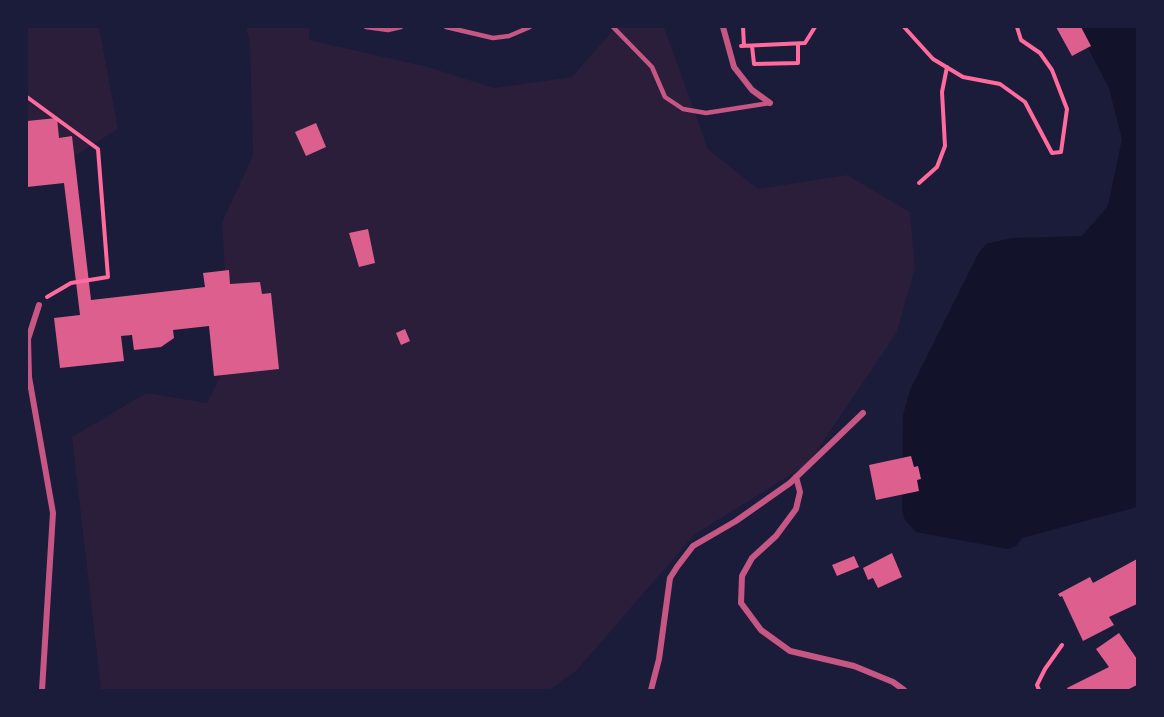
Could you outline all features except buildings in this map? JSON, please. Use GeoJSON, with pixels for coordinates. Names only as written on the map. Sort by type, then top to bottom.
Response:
{"type":"FeatureCollection","features":[{"type":"Feature","properties":{"kind":"street"},"geometry":{"type":"LineString","coordinates":[[723,27],[734,67],[752,90],[770,103]]}},
{"type":"Feature","properties":{"kind":"street"},"geometry":{"type":"LineString","coordinates":[[39,305],[28,339],[29,377],[52,513],[42,690]]}},
{"type":"Feature","properties":{"kind":"street"},"geometry":{"type":"LineString","coordinates":[[651,690],[670,578],[693,546],[736,521],[796,477],[863,413]]}},
{"type":"Feature","properties":{"kind":"street"},"geometry":{"type":"LineString","coordinates":[[796,477],[800,492],[796,509],[776,536],[752,558],[742,576],[741,603],[762,630],[790,651],[854,666],[893,681],[904,690]]}},
{"type":"Feature","properties":{"kind":"lane"},"geometry":{"type":"LineString","coordinates":[[366,27],[388,30],[401,27]]}},
{"type":"Feature","properties":{"kind":"lane"},"geometry":{"type":"LineString","coordinates":[[446,27],[493,38],[509,36],[530,27]]}},
{"type":"Feature","properties":{"kind":"lane"},"geometry":{"type":"LineString","coordinates":[[613,27],[652,67],[664,97],[683,109],[705,113],[770,103]]}},
{"type":"Feature","properties":{"kind":"path"},"geometry":{"type":"LineString","coordinates":[[742,27],[744,46],[805,43],[815,27]]}},
{"type":"Feature","properties":{"kind":"path"},"geometry":{"type":"LineString","coordinates":[[904,27],[933,59],[963,77],[1000,84],[1024,102],[1052,153],[1061,152],[1067,109],[1052,70],[1040,53],[1021,40],[1017,27]]}},
{"type":"Feature","properties":{"kind":"path"},"geometry":{"type":"LineString","coordinates":[[752,46],[754,63],[798,63],[798,44]]}},
{"type":"Feature","properties":{"kind":"path"},"geometry":{"type":"LineString","coordinates":[[919,183],[937,167],[945,146],[942,92],[947,67]]}},
{"type":"Feature","properties":{"kind":"path"},"geometry":{"type":"LineString","coordinates":[[27,97],[98,149],[108,277],[71,283],[54,291],[39,305]]}},
{"type":"Feature","properties":{"kind":"path"},"geometry":{"type":"LineString","coordinates":[[1039,690],[1037,686],[1045,669],[1062,645]]}},
{"type":"Feature","properties":{"kind":"shaded area"},"geometry":{"type":"Polygon","coordinates":[[[27,27],[99,27],[118,129],[56,168],[27,126],[27,27]]]}},
{"type":"Feature","properties":{"kind":"shaded area"},"geometry":{"type":"Polygon","coordinates":[[[246,27],[310,27],[309,40],[428,67],[494,88],[572,77],[616,27],[664,27],[708,149],[758,189],[847,175],[910,212],[915,268],[897,332],[808,464],[694,535],[576,671],[549,690],[101,690],[72,437],[146,393],[207,403],[230,357],[222,222],[253,156],[250,44],[246,27]]]}},
{"type":"Feature","properties":{"kind":"shaded area"},"geometry":{"type":"Polygon","coordinates":[[[1077,27],[1137,27],[1137,507],[1022,538],[1016,546],[1008,549],[916,532],[905,520],[902,510],[903,415],[910,390],[978,254],[986,244],[1012,238],[1082,236],[1108,206],[1122,139],[1109,88],[1077,27]]]}}]}
